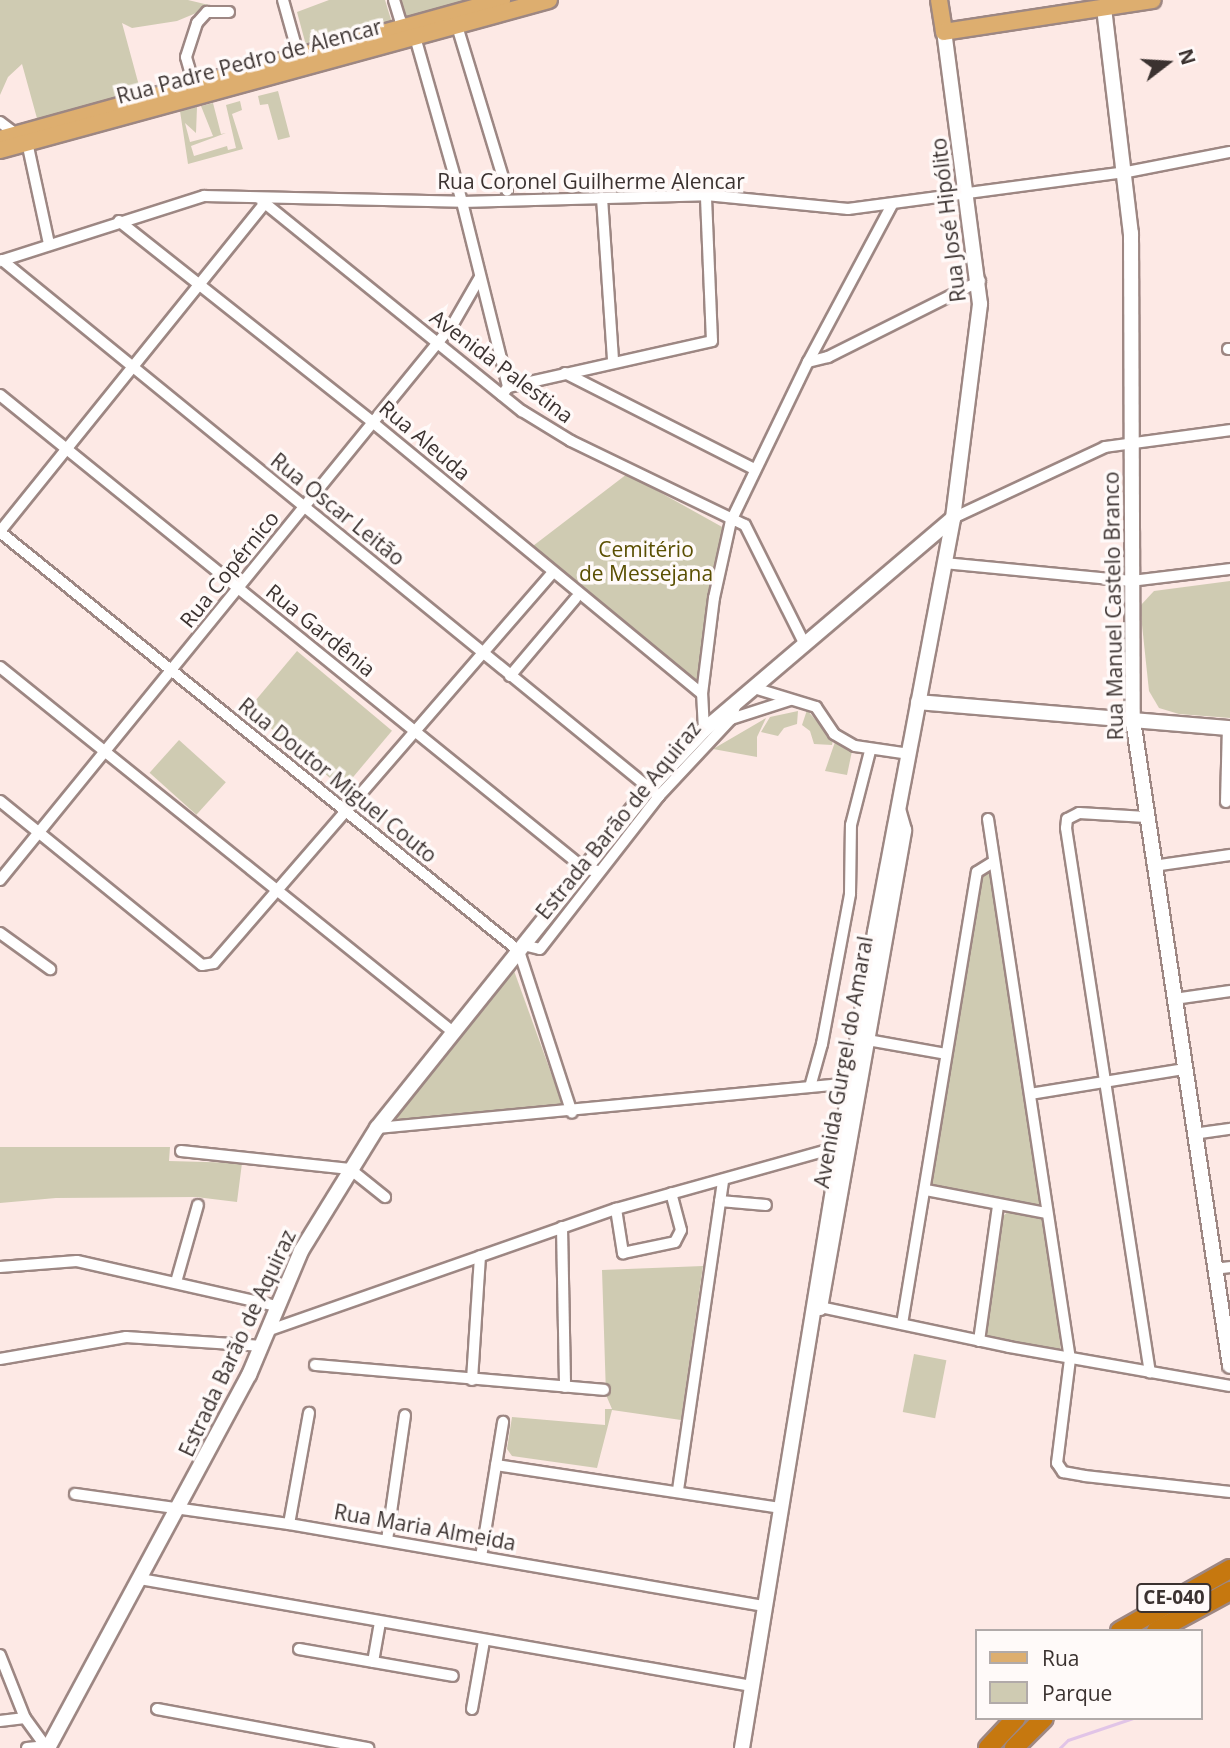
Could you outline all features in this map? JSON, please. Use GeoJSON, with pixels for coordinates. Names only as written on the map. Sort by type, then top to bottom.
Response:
{"type":"FeatureCollection","features":[{"type":"Feature","properties":{"kind":"highway","name":"CE-040"},"geometry":{"type":"LineString","coordinates":[[1124,1629],[1230,1569]]}},
{"type":"Feature","properties":{"kind":"highway","name":"CE-040"},"geometry":{"type":"LineString","coordinates":[[1160,1629],[1230,1591]]}},
{"type":"Feature","properties":{"kind":"highway"},"geometry":{"type":"LineString","coordinates":[[988,1748],[1014,1720]]}},
{"type":"Feature","properties":{"kind":"highway"},"geometry":{"type":"LineString","coordinates":[[1014,1748],[1042,1720]]}},
{"type":"Feature","properties":{"kind":"main road","name":"Rua Padre Pedro de Alencar"},"geometry":{"type":"LineString","coordinates":[[0,139],[22,138],[411,32],[502,0]]}},
{"type":"Feature","properties":{"kind":"main road","name":"Rua Padre Pedro de Alencar"},"geometry":{"type":"LineString","coordinates":[[0,150],[22,138],[194,85],[230,81],[299,57],[411,32],[457,26],[550,0]]}},
{"type":"Feature","properties":{"kind":"main road","name":"Rua José Hipólito"},"geometry":{"type":"LineString","coordinates":[[939,0],[944,32]]}},
{"type":"Feature","properties":{"kind":"main road"},"geometry":{"type":"LineString","coordinates":[[944,32],[1103,4],[1153,0]]}},
{"type":"Feature","properties":{"kind":"street"},"geometry":{"type":"LineString","coordinates":[[283,0],[299,57]]}},
{"type":"Feature","properties":{"kind":"street"},"geometry":{"type":"LineString","coordinates":[[394,0],[411,32],[462,202],[505,391],[613,360],[710,342],[714,333],[706,195]]}},
{"type":"Feature","properties":{"kind":"street","name":"Rua Manuel Castelo Branco"},"geometry":{"type":"LineString","coordinates":[[1103,4],[1127,172],[1133,720],[1193,1134],[1230,1366]]}},
{"type":"Feature","properties":{"kind":"street"},"geometry":{"type":"LineString","coordinates":[[194,85],[186,57],[197,23],[207,12],[229,12]]}},
{"type":"Feature","properties":{"kind":"street"},"geometry":{"type":"LineString","coordinates":[[457,26],[506,191]]}},
{"type":"Feature","properties":{"kind":"street","name":"Rua José Hipólito"},"geometry":{"type":"LineString","coordinates":[[944,32],[980,281],[953,518]]}},
{"type":"Feature","properties":{"kind":"street"},"geometry":{"type":"LineString","coordinates":[[0,122],[22,138],[49,244]]}},
{"type":"Feature","properties":{"kind":"street","name":"Rua Coronel Guilherme Alencar"},"geometry":{"type":"LineString","coordinates":[[1,260],[204,196],[255,195],[462,202],[706,195],[834,209],[892,205],[1127,172],[1230,152]]}},
{"type":"Feature","properties":{"kind":"street","name":"Avenida Palestina"},"geometry":{"type":"LineString","coordinates":[[255,195],[437,342],[570,442],[731,521],[745,524],[804,643]]}},
{"type":"Feature","properties":{"kind":"street"},"geometry":{"type":"LineString","coordinates":[[602,198],[613,360]]}},
{"type":"Feature","properties":{"kind":"street"},"geometry":{"type":"LineString","coordinates":[[0,532],[265,203]]}},
{"type":"Feature","properties":{"kind":"street"},"geometry":{"type":"LineString","coordinates":[[704,730],[702,694],[714,598],[731,521],[808,362],[892,205]]}},
{"type":"Feature","properties":{"kind":"street","name":"Rua Aleuda"},"geometry":{"type":"LineString","coordinates":[[119,221],[371,421],[702,694]]}},
{"type":"Feature","properties":{"kind":"street","name":"Rua Oscar Leitão"},"geometry":{"type":"LineString","coordinates":[[1,260],[132,369],[305,505],[479,652],[655,791]]}},
{"type":"Feature","properties":{"kind":"street","name":"Rua Copérnico"},"geometry":{"type":"LineString","coordinates":[[0,880],[457,318],[480,277]]}},
{"type":"Feature","properties":{"kind":"street"},"geometry":{"type":"LineString","coordinates":[[808,362],[828,357],[980,281]]}},
{"type":"Feature","properties":{"kind":"street"},"geometry":{"type":"LineString","coordinates":[[565,373],[754,469]]}},
{"type":"Feature","properties":{"kind":"street","name":"Rua Gardênia"},"geometry":{"type":"LineString","coordinates":[[0,395],[585,869]]}},
{"type":"Feature","properties":{"kind":"street"},"geometry":{"type":"LineString","coordinates":[[953,518],[1105,447],[1230,430]]}},
{"type":"Feature","properties":{"kind":"street","name":"Avenida Gurgel do Amaral"},"geometry":{"type":"LineString","coordinates":[[742,1748],[815,1309],[863,1039],[904,830],[898,811],[953,518]]}},
{"type":"Feature","properties":{"kind":"street","name":"Estrada Barão de Aquiraz"},"geometry":{"type":"LineString","coordinates":[[693,749],[704,730],[953,518]]}},
{"type":"Feature","properties":{"kind":"street","name":"Rua Doutor Miguel Couto"},"geometry":{"type":"LineString","coordinates":[[0,532],[345,812],[521,948]]}},
{"type":"Feature","properties":{"kind":"street"},"geometry":{"type":"LineString","coordinates":[[944,563],[1131,580],[1230,569]]}},
{"type":"Feature","properties":{"kind":"street"},"geometry":{"type":"LineString","coordinates":[[0,801],[202,965],[218,959],[479,652],[553,572]]}},
{"type":"Feature","properties":{"kind":"street"},"geometry":{"type":"LineString","coordinates":[[510,676],[575,599]]}},
{"type":"Feature","properties":{"kind":"street"},"geometry":{"type":"LineString","coordinates":[[0,667],[453,1032]]}},
{"type":"Feature","properties":{"kind":"street"},"geometry":{"type":"LineString","coordinates":[[754,688],[816,707],[840,739],[870,751],[909,754]]}},
{"type":"Feature","properties":{"kind":"street"},"geometry":{"type":"LineString","coordinates":[[731,719],[790,700]]}},
{"type":"Feature","properties":{"kind":"street"},"geometry":{"type":"LineString","coordinates":[[918,702],[1229,728],[1226,802]]}},
{"type":"Feature","properties":{"kind":"street","name":"Estrada Barão de Aquiraz"},"geometry":{"type":"LineString","coordinates":[[47,1746],[180,1506],[263,1346],[301,1251],[377,1128],[611,837],[693,749],[731,719],[737,703]]}},
{"type":"Feature","properties":{"kind":"street"},"geometry":{"type":"LineString","coordinates":[[810,1087],[822,1044],[850,894],[851,825],[870,751]]}},
{"type":"Feature","properties":{"kind":"street","name":"Estrada Barão de Aquiraz"},"geometry":{"type":"LineString","coordinates":[[521,948],[540,949],[628,836],[655,791]]}},
{"type":"Feature","properties":{"kind":"street"},"geometry":{"type":"LineString","coordinates":[[1146,817],[1079,813],[1067,818],[1066,828],[1150,1373]]}},
{"type":"Feature","properties":{"kind":"street"},"geometry":{"type":"LineString","coordinates":[[988,819],[1070,1359],[1056,1443],[1057,1463],[1063,1472],[1230,1492]]}},
{"type":"Feature","properties":{"kind":"street"},"geometry":{"type":"LineString","coordinates":[[611,837],[628,836]]}},
{"type":"Feature","properties":{"kind":"street"},"geometry":{"type":"LineString","coordinates":[[1153,866],[1230,855]]}},
{"type":"Feature","properties":{"kind":"street"},"geometry":{"type":"LineString","coordinates":[[902,1324],[977,872],[993,862]]}},
{"type":"Feature","properties":{"kind":"street"},"geometry":{"type":"LineString","coordinates":[[585,869],[600,871]]}},
{"type":"Feature","properties":{"kind":"street"},"geometry":{"type":"LineString","coordinates":[[0,933],[50,969]]}},
{"type":"Feature","properties":{"kind":"street"},"geometry":{"type":"LineString","coordinates":[[521,948],[572,1112]]}},
{"type":"Feature","properties":{"kind":"street"},"geometry":{"type":"LineString","coordinates":[[1174,999],[1230,991]]}},
{"type":"Feature","properties":{"kind":"street"},"geometry":{"type":"LineString","coordinates":[[863,1039],[946,1054]]}},
{"type":"Feature","properties":{"kind":"street"},"geometry":{"type":"LineString","coordinates":[[1030,1094],[1185,1069]]}},
{"type":"Feature","properties":{"kind":"street"},"geometry":{"type":"LineString","coordinates":[[377,1128],[572,1112],[856,1083]]}},
{"type":"Feature","properties":{"kind":"street"},"geometry":{"type":"LineString","coordinates":[[1193,1134],[1230,1129]]}},
{"type":"Feature","properties":{"kind":"street"},"geometry":{"type":"LineString","coordinates":[[270,1330],[617,1209],[844,1146]]}},
{"type":"Feature","properties":{"kind":"street"},"geometry":{"type":"LineString","coordinates":[[181,1151],[351,1169],[385,1197]]}},
{"type":"Feature","properties":{"kind":"street"},"geometry":{"type":"LineString","coordinates":[[678,1490],[723,1180]]}},
{"type":"Feature","properties":{"kind":"street"},"geometry":{"type":"LineString","coordinates":[[926,1190],[1047,1213]]}},
{"type":"Feature","properties":{"kind":"street"},"geometry":{"type":"LineString","coordinates":[[617,1209],[621,1250],[626,1254],[678,1240],[681,1230],[671,1194]]}},
{"type":"Feature","properties":{"kind":"street"},"geometry":{"type":"LineString","coordinates":[[720,1201],[766,1205]]}},
{"type":"Feature","properties":{"kind":"street"},"geometry":{"type":"LineString","coordinates":[[176,1282],[198,1205]]}},
{"type":"Feature","properties":{"kind":"street"},"geometry":{"type":"LineString","coordinates":[[979,1341],[998,1205]]}},
{"type":"Feature","properties":{"kind":"street"},"geometry":{"type":"LineString","coordinates":[[562,1227],[565,1387]]}},
{"type":"Feature","properties":{"kind":"street"},"geometry":{"type":"LineString","coordinates":[[472,1380],[480,1256]]}},
{"type":"Feature","properties":{"kind":"street"},"geometry":{"type":"LineString","coordinates":[[0,1267],[77,1261],[277,1306]]}},
{"type":"Feature","properties":{"kind":"street"},"geometry":{"type":"LineString","coordinates":[[1214,1269],[1230,1267]]}},
{"type":"Feature","properties":{"kind":"street"},"geometry":{"type":"LineString","coordinates":[[815,1309],[1070,1359],[1230,1386]]}},
{"type":"Feature","properties":{"kind":"street"},"geometry":{"type":"LineString","coordinates":[[0,1359],[126,1337],[263,1346]]}},
{"type":"Feature","properties":{"kind":"street"},"geometry":{"type":"LineString","coordinates":[[315,1365],[604,1390]]}},
{"type":"Feature","properties":{"kind":"street"},"geometry":{"type":"LineString","coordinates":[[289,1524],[309,1413]]}},
{"type":"Feature","properties":{"kind":"street"},"geometry":{"type":"LineString","coordinates":[[387,1540],[405,1415]]}},
{"type":"Feature","properties":{"kind":"street"},"geometry":{"type":"LineString","coordinates":[[481,1557],[503,1422]]}},
{"type":"Feature","properties":{"kind":"street"},"geometry":{"type":"LineString","coordinates":[[496,1465],[678,1490],[780,1508]]}},
{"type":"Feature","properties":{"kind":"street","name":"Rua Maria Almeida"},"geometry":{"type":"LineString","coordinates":[[75,1494],[180,1506],[766,1606]]}},
{"type":"Feature","properties":{"kind":"street"},"geometry":{"type":"LineString","coordinates":[[140,1579],[752,1686]]}},
{"type":"Feature","properties":{"kind":"street"},"geometry":{"type":"LineString","coordinates":[[373,1662],[380,1623]]}},
{"type":"Feature","properties":{"kind":"street"},"geometry":{"type":"LineString","coordinates":[[472,1709],[484,1641]]}},
{"type":"Feature","properties":{"kind":"street"},"geometry":{"type":"LineString","coordinates":[[299,1649],[453,1676]]}},
{"type":"Feature","properties":{"kind":"street"},"geometry":{"type":"LineString","coordinates":[[0,1655],[2,1667],[25,1718],[47,1746]]}},
{"type":"Feature","properties":{"kind":"street"},"geometry":{"type":"LineString","coordinates":[[157,1709],[368,1748]]}},
{"type":"Feature","properties":{"kind":"street"},"geometry":{"type":"LineString","coordinates":[[0,1721],[25,1718]]}},
{"type":"Feature","properties":{"kind":"street"},"geometry":{"type":"LineString","coordinates":[[27,1748],[47,1746]]}},
{"type":"Feature","properties":{"kind":"green space"},"geometry":{"type":"Polygon","coordinates":[[[0,0],[188,0],[213,6],[177,21],[132,28],[122,23],[141,93],[38,122],[22,64],[8,77],[0,95],[0,0]]]}},
{"type":"Feature","properties":{"kind":"green space"},"geometry":{"type":"Polygon","coordinates":[[[329,0],[385,0],[393,26],[307,49],[297,12],[329,0]]]}},
{"type":"Feature","properties":{"kind":"green space"},"geometry":{"type":"Polygon","coordinates":[[[401,0],[480,0],[406,20],[401,0]]]}},
{"type":"Feature","properties":{"kind":"green space"},"geometry":{"type":"Polygon","coordinates":[[[278,91],[290,137],[278,140],[268,104],[260,105],[258,96],[278,91]]]}},
{"type":"Feature","properties":{"kind":"green space"},"geometry":{"type":"Polygon","coordinates":[[[240,101],[242,110],[232,114],[243,149],[188,164],[180,111],[197,107],[196,133],[185,123],[190,142],[213,136],[201,106],[213,103],[221,134],[226,133],[191,146],[194,156],[227,146],[228,150],[236,148],[226,105],[240,101]]]}},
{"type":"Feature","properties":{"kind":"green space","name":"Cemitério de Messejana"},"geometry":{"type":"Polygon","coordinates":[[[627,474],[724,528],[709,597],[699,695],[529,549],[627,474]]]}},
{"type":"Feature","properties":{"kind":"green space"},"geometry":{"type":"Polygon","coordinates":[[[1230,581],[1230,718],[1179,714],[1159,708],[1149,691],[1140,606],[1154,591],[1230,581]]]}},
{"type":"Feature","properties":{"kind":"green space"},"geometry":{"type":"Polygon","coordinates":[[[297,651],[392,731],[343,789],[248,709],[297,651]]]}},
{"type":"Feature","properties":{"kind":"green space"},"geometry":{"type":"Polygon","coordinates":[[[807,710],[833,740],[832,745],[814,744],[810,731],[802,725],[807,710]]]}},
{"type":"Feature","properties":{"kind":"green space"},"geometry":{"type":"Polygon","coordinates":[[[798,711],[797,724],[784,728],[778,736],[761,732],[770,717],[798,711]]]}},
{"type":"Feature","properties":{"kind":"green space"},"geometry":{"type":"Polygon","coordinates":[[[766,718],[757,737],[757,757],[713,749],[766,718]]]}},
{"type":"Feature","properties":{"kind":"green space"},"geometry":{"type":"Polygon","coordinates":[[[179,740],[226,782],[196,815],[150,773],[179,740]]]}},
{"type":"Feature","properties":{"kind":"green space"},"geometry":{"type":"Polygon","coordinates":[[[835,742],[852,751],[847,775],[825,771],[835,742]]]}},
{"type":"Feature","properties":{"kind":"green space"},"geometry":{"type":"Polygon","coordinates":[[[992,863],[1047,1213],[926,1190],[978,873],[992,863]]]}},
{"type":"Feature","properties":{"kind":"green space"},"geometry":{"type":"Polygon","coordinates":[[[513,968],[563,1106],[392,1123],[513,968]]]}},
{"type":"Feature","properties":{"kind":"green space"},"geometry":{"type":"Polygon","coordinates":[[[0,1147],[170,1147],[169,1161],[242,1163],[237,1202],[196,1197],[56,1198],[0,1203],[0,1147]]]}},
{"type":"Feature","properties":{"kind":"green space"},"geometry":{"type":"Polygon","coordinates":[[[1010,1210],[1047,1219],[1061,1352],[986,1335],[1002,1217],[1010,1210]]]}},
{"type":"Feature","properties":{"kind":"green space"},"geometry":{"type":"Polygon","coordinates":[[[703,1266],[681,1420],[612,1410],[597,1468],[512,1456],[507,1449],[512,1417],[605,1425],[605,1409],[612,1409],[606,1395],[602,1270],[703,1266]]]}},
{"type":"Feature","properties":{"kind":"green space"},"geometry":{"type":"Polygon","coordinates":[[[914,1354],[946,1360],[935,1418],[903,1412],[914,1354]]]}},
{"type":"Feature","properties":{"kind":"waterway"},"geometry":{"type":"LineString","coordinates":[[1060,1748],[1068,1740],[1127,1720]]}}]}
